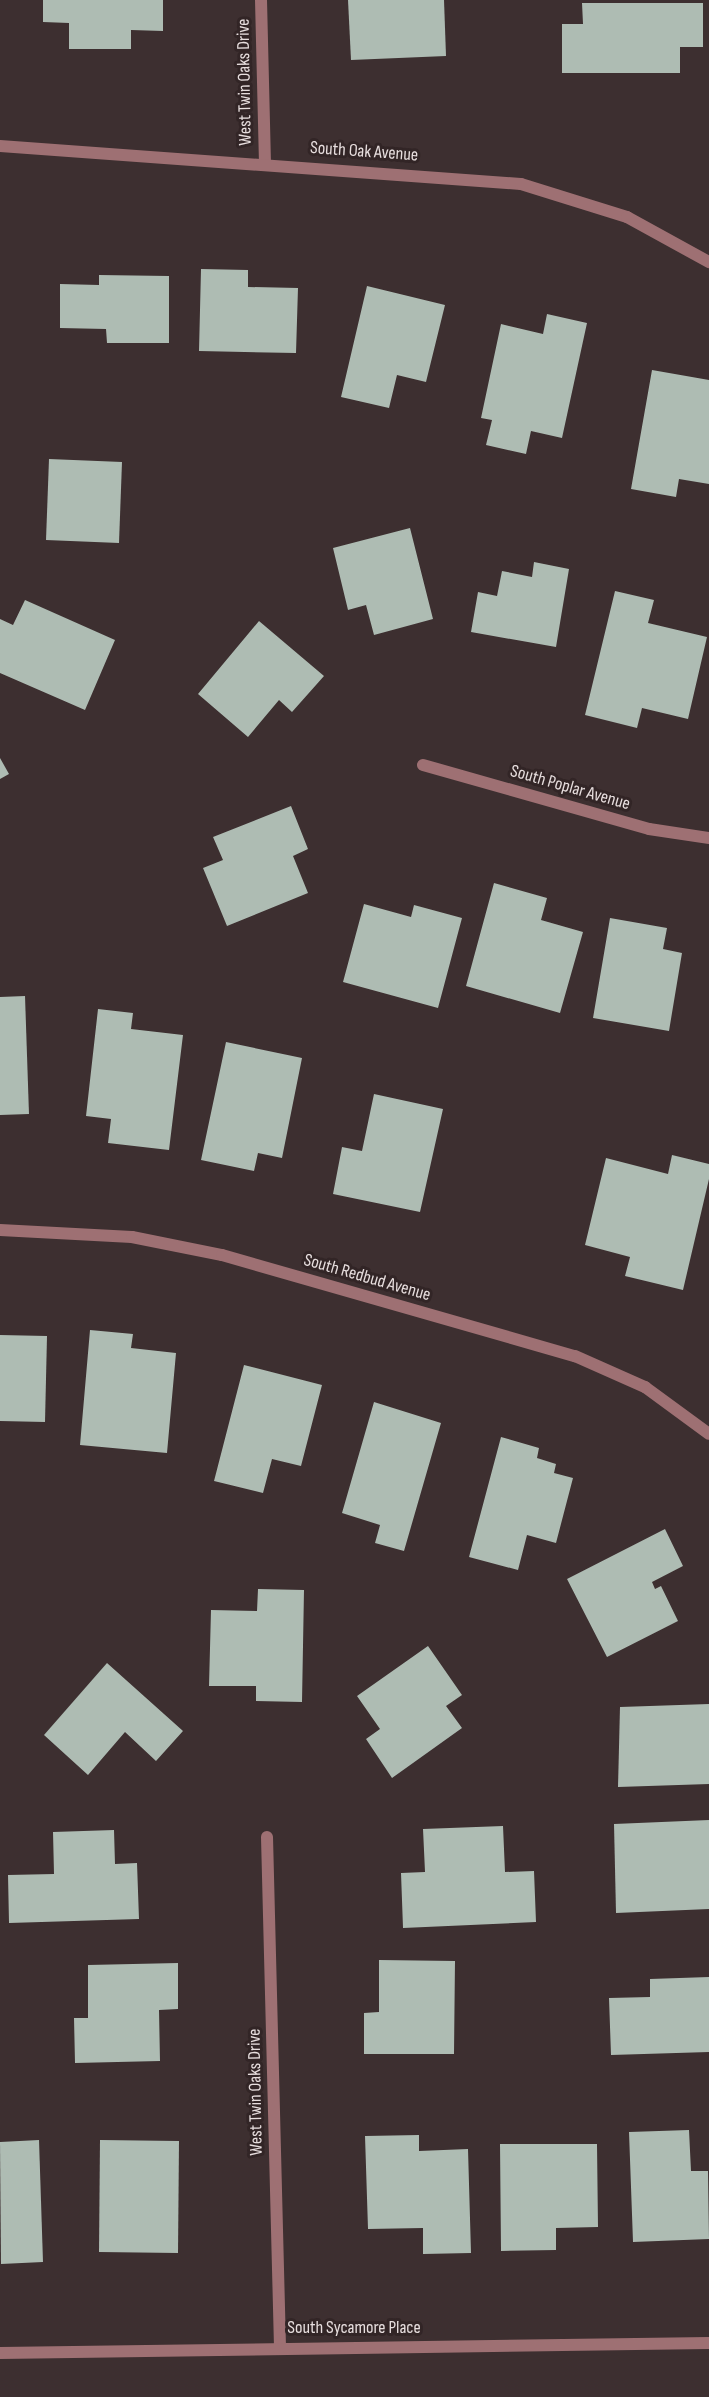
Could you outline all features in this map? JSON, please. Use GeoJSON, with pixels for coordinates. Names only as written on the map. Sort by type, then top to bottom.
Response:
{"type":"FeatureCollection","features":[{"type":"Feature","properties":{"kind":"street","name":"West Twin Oaks Drive"},"geometry":{"type":"LineString","coordinates":[[261,0],[264,163]]}},
{"type":"Feature","properties":{"kind":"street","name":"South Oak Avenue"},"geometry":{"type":"LineString","coordinates":[[0,146],[264,163],[521,184],[627,217],[709,262]]}},
{"type":"Feature","properties":{"kind":"street","name":"South Poplar Avenue"},"geometry":{"type":"LineString","coordinates":[[423,765],[649,829],[709,838]]}},
{"type":"Feature","properties":{"kind":"street","name":"South Redbud Avenue"},"geometry":{"type":"LineString","coordinates":[[0,1230],[132,1237],[233,1258],[575,1356],[645,1387],[707,1427]]}},
{"type":"Feature","properties":{"kind":"street","name":"West Twin Oaks Drive"},"geometry":{"type":"LineString","coordinates":[[267,1837],[280,2347]]}},
{"type":"Feature","properties":{"kind":"street","name":"South Sycamore Place"},"geometry":{"type":"LineString","coordinates":[[0,2353],[280,2347],[709,2343]]}},
{"type":"Feature","properties":{"kind":"building"},"geometry":{"type":"Polygon","coordinates":[[[43,0],[163,0],[163,31],[131,30],[131,49],[69,49],[69,23],[43,22],[43,0]]]}},
{"type":"Feature","properties":{"kind":"building"},"geometry":{"type":"Polygon","coordinates":[[[348,0],[444,0],[446,56],[351,60],[348,0]]]}},
{"type":"Feature","properties":{"kind":"building"},"geometry":{"type":"Polygon","coordinates":[[[582,3],[703,3],[703,47],[680,47],[680,73],[562,73],[562,24],[583,24],[582,3]]]}},
{"type":"Feature","properties":{"kind":"building"},"geometry":{"type":"Polygon","coordinates":[[[201,269],[248,270],[248,287],[298,288],[296,353],[199,351],[201,269]]]}},
{"type":"Feature","properties":{"kind":"building"},"geometry":{"type":"Polygon","coordinates":[[[99,275],[169,276],[169,343],[107,343],[106,329],[60,328],[60,284],[99,285],[99,275]]]}},
{"type":"Feature","properties":{"kind":"building"},"geometry":{"type":"Polygon","coordinates":[[[367,286],[445,305],[426,382],[397,375],[389,408],[341,397],[367,286]]]}},
{"type":"Feature","properties":{"kind":"building"},"geometry":{"type":"Polygon","coordinates":[[[547,314],[587,323],[562,438],[531,431],[526,454],[486,445],[492,420],[481,418],[501,324],[543,334],[547,314]]]}},
{"type":"Feature","properties":{"kind":"building"},"geometry":{"type":"Polygon","coordinates":[[[652,370],[709,380],[709,484],[679,479],[676,497],[631,489],[652,370]]]}},
{"type":"Feature","properties":{"kind":"building"},"geometry":{"type":"Polygon","coordinates":[[[49,459],[122,462],[119,543],[46,540],[49,459]]]}},
{"type":"Feature","properties":{"kind":"building"},"geometry":{"type":"Polygon","coordinates":[[[410,528],[433,619],[374,635],[366,605],[348,610],[333,548],[410,528]]]}},
{"type":"Feature","properties":{"kind":"building"},"geometry":{"type":"Polygon","coordinates":[[[534,562],[569,569],[556,647],[471,632],[478,592],[497,596],[502,571],[532,577],[534,562]]]}},
{"type":"Feature","properties":{"kind":"building"},"geometry":{"type":"Polygon","coordinates":[[[615,591],[654,600],[648,623],[707,637],[688,719],[642,708],[637,728],[585,715],[615,591]]]}},
{"type":"Feature","properties":{"kind":"building"},"geometry":{"type":"Polygon","coordinates":[[[25,600],[115,640],[85,710],[0,673],[0,619],[13,625],[25,600]]]}},
{"type":"Feature","properties":{"kind":"building"},"geometry":{"type":"Polygon","coordinates":[[[259,621],[324,676],[292,712],[279,700],[248,737],[198,694],[259,621]]]}},
{"type":"Feature","properties":{"kind":"building"},"geometry":{"type":"Polygon","coordinates":[[[0,758],[9,774],[0,779],[0,758]]]}},
{"type":"Feature","properties":{"kind":"building"},"geometry":{"type":"Polygon","coordinates":[[[291,806],[308,849],[293,856],[308,893],[227,926],[203,868],[223,860],[213,837],[291,806]]]}},
{"type":"Feature","properties":{"kind":"building"},"geometry":{"type":"Polygon","coordinates":[[[494,883],[547,898],[541,920],[583,932],[560,1013],[466,986],[494,883]]]}},
{"type":"Feature","properties":{"kind":"building"},"geometry":{"type":"Polygon","coordinates":[[[364,904],[411,917],[414,905],[462,918],[438,1008],[343,982],[364,904]]]}},
{"type":"Feature","properties":{"kind":"building"},"geometry":{"type":"Polygon","coordinates":[[[610,918],[667,928],[663,949],[682,953],[669,1031],[593,1018],[610,918]]]}},
{"type":"Feature","properties":{"kind":"building"},"geometry":{"type":"Polygon","coordinates":[[[25,996],[29,1114],[0,1115],[0,997],[25,996]]]}},
{"type":"Feature","properties":{"kind":"building"},"geometry":{"type":"Polygon","coordinates":[[[98,1009],[133,1013],[131,1029],[183,1035],[169,1150],[108,1143],[111,1119],[86,1116],[98,1009]]]}},
{"type":"Feature","properties":{"kind":"building"},"geometry":{"type":"Polygon","coordinates":[[[226,1042],[302,1058],[282,1158],[258,1153],[254,1171],[201,1160],[226,1042]]]}},
{"type":"Feature","properties":{"kind":"building"},"geometry":{"type":"Polygon","coordinates":[[[374,1094],[443,1109],[420,1212],[333,1194],[342,1147],[362,1151],[374,1094]]]}},
{"type":"Feature","properties":{"kind":"building"},"geometry":{"type":"Polygon","coordinates":[[[672,1155],[709,1164],[709,1179],[683,1290],[625,1276],[630,1257],[585,1245],[606,1158],[668,1174],[672,1155]]]}},
{"type":"Feature","properties":{"kind":"building"},"geometry":{"type":"Polygon","coordinates":[[[90,1330],[133,1334],[131,1348],[176,1353],[167,1453],[80,1445],[90,1330]]]}},
{"type":"Feature","properties":{"kind":"building"},"geometry":{"type":"Polygon","coordinates":[[[0,1335],[47,1336],[45,1422],[0,1421],[0,1335]]]}},
{"type":"Feature","properties":{"kind":"building"},"geometry":{"type":"Polygon","coordinates":[[[244,1365],[322,1385],[301,1466],[272,1459],[263,1493],[214,1481],[244,1365]]]}},
{"type":"Feature","properties":{"kind":"building"},"geometry":{"type":"Polygon","coordinates":[[[374,1402],[441,1423],[404,1551],[375,1543],[380,1525],[342,1513],[374,1402]]]}},
{"type":"Feature","properties":{"kind":"building"},"geometry":{"type":"Polygon","coordinates":[[[501,1437],[539,1448],[537,1458],[556,1464],[554,1473],[573,1478],[556,1543],[527,1535],[518,1570],[469,1557],[501,1437]]]}},
{"type":"Feature","properties":{"kind":"building"},"geometry":{"type":"Polygon","coordinates":[[[665,1529],[683,1566],[652,1582],[655,1589],[661,1586],[678,1621],[607,1657],[567,1579],[665,1529]]]}},
{"type":"Feature","properties":{"kind":"building"},"geometry":{"type":"Polygon","coordinates":[[[258,1589],[304,1590],[302,1702],[256,1701],[256,1686],[209,1686],[211,1610],[257,1611],[258,1589]]]}},
{"type":"Feature","properties":{"kind":"building"},"geometry":{"type":"Polygon","coordinates":[[[428,1646],[462,1695],[446,1706],[462,1728],[392,1778],[366,1739],[380,1729],[357,1696],[428,1646]]]}},
{"type":"Feature","properties":{"kind":"building"},"geometry":{"type":"Polygon","coordinates":[[[107,1663],[183,1731],[156,1761],[125,1732],[88,1775],[44,1735],[107,1663]]]}},
{"type":"Feature","properties":{"kind":"building"},"geometry":{"type":"Polygon","coordinates":[[[709,1704],[709,1784],[618,1787],[620,1707],[709,1704]]]}},
{"type":"Feature","properties":{"kind":"building"},"geometry":{"type":"Polygon","coordinates":[[[709,1820],[709,1909],[616,1913],[614,1824],[709,1820]]]}},
{"type":"Feature","properties":{"kind":"building"},"geometry":{"type":"Polygon","coordinates":[[[503,1826],[505,1872],[534,1871],[536,1922],[403,1928],[401,1873],[425,1872],[423,1829],[503,1826]]]}},
{"type":"Feature","properties":{"kind":"building"},"geometry":{"type":"Polygon","coordinates":[[[114,1830],[115,1864],[137,1863],[139,1919],[9,1923],[8,1875],[54,1874],[53,1832],[114,1830]]]}},
{"type":"Feature","properties":{"kind":"building"},"geometry":{"type":"Polygon","coordinates":[[[379,1960],[455,1961],[454,2054],[364,2054],[364,2013],[379,2012],[379,1960]]]}},
{"type":"Feature","properties":{"kind":"building"},"geometry":{"type":"Polygon","coordinates":[[[178,1963],[178,2009],[159,2010],[160,2061],[75,2063],[74,2018],[88,2018],[88,1965],[178,1963]]]}},
{"type":"Feature","properties":{"kind":"building"},"geometry":{"type":"Polygon","coordinates":[[[709,1977],[709,2052],[611,2055],[609,1998],[650,1997],[650,1979],[709,1977]]]}},
{"type":"Feature","properties":{"kind":"building"},"geometry":{"type":"Polygon","coordinates":[[[689,2130],[691,2171],[708,2171],[709,2239],[633,2242],[629,2132],[689,2130]]]}},
{"type":"Feature","properties":{"kind":"building"},"geometry":{"type":"Polygon","coordinates":[[[419,2135],[419,2151],[468,2149],[471,2253],[423,2254],[423,2228],[368,2229],[365,2136],[419,2135]]]}},
{"type":"Feature","properties":{"kind":"building"},"geometry":{"type":"Polygon","coordinates":[[[39,2140],[43,2262],[1,2264],[0,2142],[39,2140]]]}},
{"type":"Feature","properties":{"kind":"building"},"geometry":{"type":"Polygon","coordinates":[[[100,2140],[179,2141],[178,2253],[99,2252],[100,2140]]]}},
{"type":"Feature","properties":{"kind":"building"},"geometry":{"type":"Polygon","coordinates":[[[500,2144],[597,2144],[598,2227],[556,2228],[556,2250],[501,2251],[500,2144]]]}}]}
